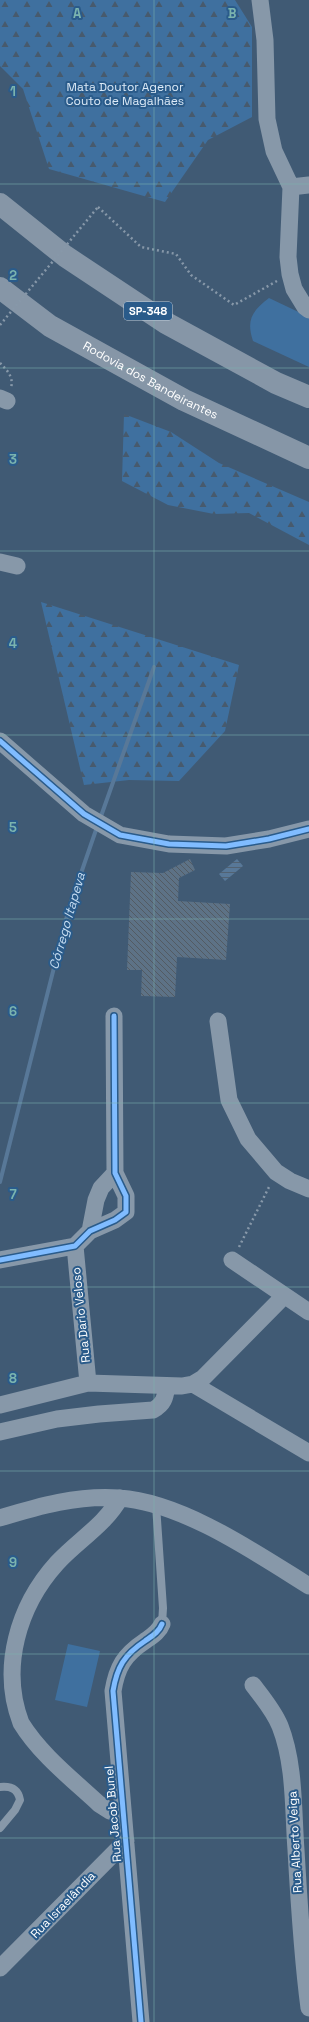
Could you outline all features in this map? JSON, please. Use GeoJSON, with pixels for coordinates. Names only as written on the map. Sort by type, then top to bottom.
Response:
{"type":"FeatureCollection","features":[{"type":"Feature","properties":{"kind":"highway","name":"SP-348"},"geometry":{"type":"LineString","coordinates":[[0,204],[65,256],[166,323],[276,383],[309,397]]}},
{"type":"Feature","properties":{"kind":"highway","name":"Rodovia dos Bandeirantes"},"geometry":{"type":"LineString","coordinates":[[0,288],[57,330],[184,400],[309,458]]}},
{"type":"Feature","properties":{"kind":"street"},"geometry":{"type":"LineString","coordinates":[[260,0],[265,40],[267,119],[274,151],[291,187],[288,257],[290,274],[294,289],[305,307],[309,310]]}},
{"type":"Feature","properties":{"kind":"street"},"geometry":{"type":"LineString","coordinates":[[291,187],[309,185]]}},
{"type":"Feature","properties":{"kind":"street"},"geometry":{"type":"LineString","coordinates":[[0,562],[17,566]]}},
{"type":"Feature","properties":{"kind":"street"},"geometry":{"type":"LineString","coordinates":[[0,742],[87,816],[120,835],[169,844],[226,846],[269,840],[309,829]]}},
{"type":"Feature","properties":{"kind":"street"},"geometry":{"type":"LineString","coordinates":[[0,1260],[74,1246],[90,1231],[115,1220],[126,1212],[126,1196],[115,1173],[114,1016]]}},
{"type":"Feature","properties":{"kind":"street"},"geometry":{"type":"LineString","coordinates":[[218,1021],[229,1100],[248,1140],[276,1172],[309,1189]]}},
{"type":"Feature","properties":{"kind":"street"},"geometry":{"type":"LineString","coordinates":[[90,1231],[96,1200],[101,1188],[115,1173]]}},
{"type":"Feature","properties":{"kind":"street","name":"Rua Dario Veloso"},"geometry":{"type":"LineString","coordinates":[[74,1246],[88,1383]]}},
{"type":"Feature","properties":{"kind":"street"},"geometry":{"type":"LineString","coordinates":[[232,1260],[309,1312]]}},
{"type":"Feature","properties":{"kind":"street"},"geometry":{"type":"LineString","coordinates":[[0,1405],[88,1383],[167,1386],[193,1384],[203,1378],[284,1296]]}},
{"type":"Feature","properties":{"kind":"street"},"geometry":{"type":"LineString","coordinates":[[193,1384],[309,1453]]}},
{"type":"Feature","properties":{"kind":"street"},"geometry":{"type":"LineString","coordinates":[[0,1432],[57,1419],[153,1410],[160,1406],[165,1399],[167,1386]]}},
{"type":"Feature","properties":{"kind":"street"},"geometry":{"type":"LineString","coordinates":[[120,1498],[115,1507],[41,1580],[22,1612],[10,1639],[5,1660],[6,1678],[13,1706],[20,1722],[38,1746],[99,1804],[110,1811],[123,1814]]}},
{"type":"Feature","properties":{"kind":"street"},"geometry":{"type":"LineString","coordinates":[[0,1518],[41,1505],[68,1500],[120,1498],[156,1504],[192,1519],[240,1544],[309,1586]]}},
{"type":"Feature","properties":{"kind":"street","name":"Rua Jacob Bunel"},"geometry":{"type":"LineString","coordinates":[[135,2022],[126,1841],[113,1691],[116,1674],[123,1660],[134,1648],[156,1633],[162,1624]]}},
{"type":"Feature","properties":{"kind":"street","name":"Rua Alberto Veiga"},"geometry":{"type":"LineString","coordinates":[[253,1686],[270,1707],[280,1726],[287,1754],[292,1790],[301,1943],[309,2008]]}},
{"type":"Feature","properties":{"kind":"street","name":"Rua Israelândia"},"geometry":{"type":"LineString","coordinates":[[0,1968],[126,1841]]}},
{"type":"Feature","properties":{"kind":"lane"},"geometry":{"type":"LineString","coordinates":[[156,1504],[163,1608],[162,1624]]}},
{"type":"Feature","properties":{"kind":"lane"},"geometry":{"type":"LineString","coordinates":[[0,1787],[12,1787],[16,1791],[20,1800],[15,1810],[0,1828]]}},
{"type":"Feature","properties":{"kind":"path"},"geometry":{"type":"LineString","coordinates":[[0,325],[98,207],[142,247],[176,254],[191,275],[234,305],[290,274]]}},
{"type":"Feature","properties":{"kind":"path"},"geometry":{"type":"LineString","coordinates":[[0,363],[11,375],[13,382],[3,400]]}},
{"type":"Feature","properties":{"kind":"path"},"geometry":{"type":"LineString","coordinates":[[232,1260],[276,1172]]}},
{"type":"Feature","properties":{"kind":"green space","name":"Mata Doutor Agenor Couto de Magalhães"},"geometry":{"type":"Polygon","coordinates":[[[0,0],[235,0],[252,27],[252,117],[208,140],[165,202],[49,169],[23,89],[0,66],[0,0]]]}},
{"type":"Feature","properties":{"kind":"green space"},"geometry":{"type":"Polygon","coordinates":[[[269,298],[309,317],[309,367],[253,341],[250,327],[252,316],[258,307],[269,298]]]}},
{"type":"Feature","properties":{"kind":"green space"},"geometry":{"type":"Polygon","coordinates":[[[124,414],[171,432],[219,463],[309,502],[309,545],[249,513],[214,514],[168,505],[122,481],[124,414]]]}},
{"type":"Feature","properties":{"kind":"green space"},"geometry":{"type":"Polygon","coordinates":[[[41,602],[239,665],[225,731],[179,781],[129,780],[84,785],[41,602]]]}},
{"type":"Feature","properties":{"kind":"green space"},"geometry":{"type":"Polygon","coordinates":[[[68,1644],[100,1651],[87,1707],[55,1700],[68,1644]]]}},
{"type":"Feature","properties":{"kind":"shaded area"},"geometry":{"type":"Polygon","coordinates":[[[237,859],[243,866],[225,881],[219,874],[237,859]]]}},
{"type":"Feature","properties":{"kind":"building"},"geometry":{"type":"Polygon","coordinates":[[[190,859],[195,870],[179,878],[178,901],[230,904],[226,960],[177,957],[175,997],[141,996],[142,970],[127,970],[131,872],[163,873],[190,859]]]}},
{"type":"Feature","properties":{"kind":"waterway","name":"Córrego Itapeva"},"geometry":{"type":"LineString","coordinates":[[100,819],[154,667]]}},
{"type":"Feature","properties":{"kind":"waterway","name":"Córrego Itapeva"},"geometry":{"type":"LineString","coordinates":[[0,1182],[69,908],[97,827]]}},
{"type":"Feature","properties":{"kind":"cycle path"},"geometry":{"type":"LineString","coordinates":[[0,741],[84,814],[120,835],[169,844],[226,846],[269,839],[309,829]]}},
{"type":"Feature","properties":{"kind":"cycle path"},"geometry":{"type":"LineString","coordinates":[[0,1260],[75,1246],[90,1231],[115,1220],[126,1212],[126,1196],[115,1173],[114,1016]]}},
{"type":"Feature","properties":{"kind":"cycle path"},"geometry":{"type":"LineString","coordinates":[[141,2022],[113,1691],[119,1668],[123,1662],[132,1651],[155,1634],[162,1624]]}}]}
